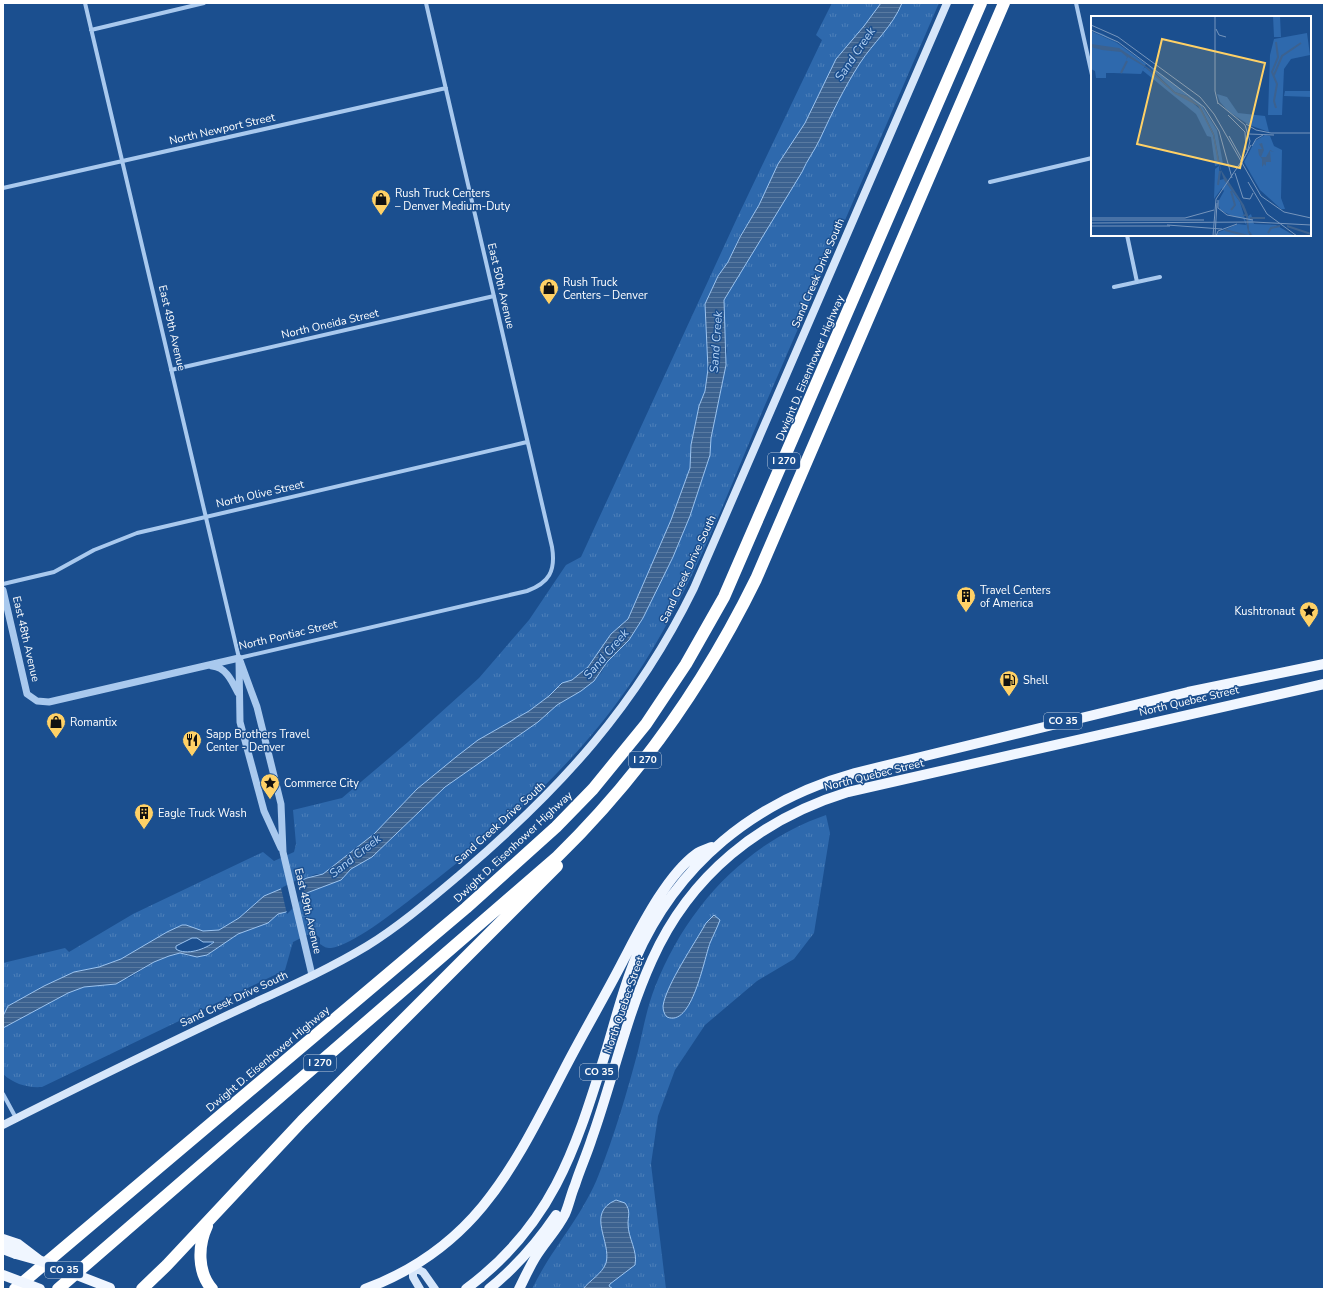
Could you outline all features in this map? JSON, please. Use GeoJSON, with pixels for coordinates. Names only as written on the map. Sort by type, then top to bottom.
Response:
{"type":"FeatureCollection","features":[{"type":"Feature","properties":{"kind":"highway","name":"Dwight D. Eisenhower Highway"},"geometry":{"type":"LineString","coordinates":[[14,1289],[179,1152],[504,875],[575,808],[630,745],[686,664],[724,597],[981,3]]}},
{"type":"Feature","properties":{"kind":"highway","name":"I 270"},"geometry":{"type":"LineString","coordinates":[[58,1289],[468,935],[580,834],[627,782],[661,738],[694,691],[736,619],[766,554],[1004,3]]}},
{"type":"Feature","properties":{"kind":"highway"},"geometry":{"type":"LineString","coordinates":[[142,1289],[210,1219],[296,1126],[553,871],[580,834]]}},
{"type":"Feature","properties":{"kind":"highway"},"geometry":{"type":"LineString","coordinates":[[210,1219],[202,1239],[200,1256],[203,1272],[212,1289]]}},
{"type":"Feature","properties":{"kind":"main road","name":"Sand Creek Drive South"},"geometry":{"type":"LineString","coordinates":[[3,1125],[312,975],[356,952],[397,925],[513,828],[552,791],[584,756],[647,672],[678,619],[702,572],[947,3]]}},
{"type":"Feature","properties":{"kind":"main road","name":"North Quebec Street"},"geometry":{"type":"LineString","coordinates":[[718,844],[743,823],[774,804],[840,777],[1180,694],[1324,664]]}},
{"type":"Feature","properties":{"kind":"main road","name":"North Quebec Street"},"geometry":{"type":"LineString","coordinates":[[575,1182],[596,1127],[640,992],[659,945],[675,918],[706,878],[726,857],[761,831],[813,804],[848,792],[1324,684]]}},
{"type":"Feature","properties":{"kind":"main road"},"geometry":{"type":"LineString","coordinates":[[365,1289],[413,1267],[428,1256],[472,1219],[498,1188],[535,1126],[652,909],[670,883],[696,854],[718,844]]}},
{"type":"Feature","properties":{"kind":"main road","name":"CO 35"},"geometry":{"type":"LineString","coordinates":[[466,1289],[501,1260],[515,1245],[536,1219],[557,1185],[573,1149],[620,1003],[643,944],[673,894],[692,870],[718,844]]}},
{"type":"Feature","properties":{"kind":"main road"},"geometry":{"type":"LineString","coordinates":[[519,1289],[535,1258],[565,1214],[575,1182]]}},
{"type":"Feature","properties":{"kind":"main road","name":"CO 35"},"geometry":{"type":"LineString","coordinates":[[489,1289],[514,1267],[538,1240],[575,1182]]}},
{"type":"Feature","properties":{"kind":"main road"},"geometry":{"type":"LineString","coordinates":[[3,1238],[20,1251]]}},
{"type":"Feature","properties":{"kind":"main road","name":"CO 35"},"geometry":{"type":"LineString","coordinates":[[3,1249],[20,1251],[41,1261],[112,1289]]}},
{"type":"Feature","properties":{"kind":"main road"},"geometry":{"type":"LineString","coordinates":[[413,1267],[423,1272],[434,1287]]}},
{"type":"Feature","properties":{"kind":"main road"},"geometry":{"type":"LineString","coordinates":[[413,1267],[413,1277],[420,1289]]}},
{"type":"Feature","properties":{"kind":"main road","name":"CO 35"},"geometry":{"type":"LineString","coordinates":[[3,1274],[40,1289]]}},
{"type":"Feature","properties":{"kind":"street","name":"East 49th Avenue"},"geometry":{"type":"LineString","coordinates":[[84,3],[239,658],[255,700],[281,804],[283,852],[312,975]]}},
{"type":"Feature","properties":{"kind":"street"},"geometry":{"type":"LineString","coordinates":[[91,30],[204,3]]}},
{"type":"Feature","properties":{"kind":"street","name":"East 50th Avenue"},"geometry":{"type":"LineString","coordinates":[[426,3],[552,548],[553,565],[550,574]]}},
{"type":"Feature","properties":{"kind":"street"},"geometry":{"type":"LineString","coordinates":[[1076,3],[1091,70]]}},
{"type":"Feature","properties":{"kind":"street","name":"North Newport Street"},"geometry":{"type":"LineString","coordinates":[[3,188],[446,88]]}},
{"type":"Feature","properties":{"kind":"street"},"geometry":{"type":"LineString","coordinates":[[990,182],[1091,158]]}},
{"type":"Feature","properties":{"kind":"street"},"geometry":{"type":"LineString","coordinates":[[1127,236],[1137,282]]}},
{"type":"Feature","properties":{"kind":"street"},"geometry":{"type":"LineString","coordinates":[[1114,288],[1160,277]]}},
{"type":"Feature","properties":{"kind":"street","name":"North Oneida Street"},"geometry":{"type":"LineString","coordinates":[[171,370],[494,296]]}},
{"type":"Feature","properties":{"kind":"street","name":"North Olive Street"},"geometry":{"type":"LineString","coordinates":[[3,584],[54,572],[94,550],[124,537],[205,516],[527,442]]}},
{"type":"Feature","properties":{"kind":"street","name":"North Pontiac Street"},"geometry":{"type":"LineString","coordinates":[[27,694],[37,702],[49,702],[527,591],[544,582],[550,574]]}},
{"type":"Feature","properties":{"kind":"street","name":"East 48th Avenue"},"geometry":{"type":"LineString","coordinates":[[3,590],[27,694]]}},
{"type":"Feature","properties":{"kind":"street","name":"East 49th Avenue"},"geometry":{"type":"LineString","coordinates":[[239,658],[238,694],[240,722],[264,811],[283,852]]}},
{"type":"Feature","properties":{"kind":"street"},"geometry":{"type":"LineString","coordinates":[[207,665],[218,666],[226,673],[238,694]]}},
{"type":"Feature","properties":{"kind":"street"},"geometry":{"type":"LineString","coordinates":[[3,1094],[16,1118]]}},
{"type":"Feature","properties":{"kind":"green space"},"geometry":{"type":"Polygon","coordinates":[[[832,3],[881,3],[836,59],[805,123],[778,164],[759,205],[739,237],[728,262],[718,276],[705,304],[708,369],[705,391],[699,406],[691,445],[690,468],[671,520],[628,619],[611,634],[588,667],[572,680],[562,683],[549,696],[529,711],[478,740],[417,789],[374,834],[323,874],[316,874],[264,896],[239,918],[219,930],[203,931],[182,925],[121,959],[99,967],[74,972],[44,986],[8,1006],[3,1016],[3,963],[65,948],[69,952],[133,914],[263,852],[274,861],[294,852],[296,844],[293,810],[342,798],[408,742],[479,678],[529,620],[566,565],[581,557],[738,216],[822,40],[816,35],[832,3]]]}},
{"type":"Feature","properties":{"kind":"green space"},"geometry":{"type":"Polygon","coordinates":[[[902,3],[939,3],[697,564],[658,640],[635,677],[610,712],[588,739],[541,789],[491,835],[411,899],[361,935],[339,946],[329,948],[320,944],[320,938],[313,932],[293,942],[285,970],[42,1087],[21,1085],[3,1074],[3,1028],[68,993],[84,987],[129,978],[154,962],[169,956],[180,953],[189,956],[207,955],[238,934],[273,919],[278,914],[286,912],[304,894],[341,880],[351,869],[372,857],[445,787],[538,722],[557,705],[581,691],[601,673],[607,662],[629,640],[643,618],[673,557],[690,516],[710,455],[711,438],[722,386],[727,351],[725,339],[724,300],[802,172],[854,72],[894,19],[902,3]]]}},
{"type":"Feature","properties":{"kind":"green space"},"geometry":{"type":"Polygon","coordinates":[[[826,815],[830,833],[814,933],[794,959],[757,981],[705,1025],[675,1070],[658,1116],[651,1164],[666,1289],[532,1289],[548,1260],[576,1218],[599,1174],[625,1097],[652,995],[668,958],[683,931],[701,905],[744,861],[769,843],[797,827],[826,815]]]}},
{"type":"Feature","properties":{"kind":"water","name":"Sand Creek"},"geometry":{"type":"Polygon","coordinates":[[[881,3],[902,3],[893,19],[854,72],[802,172],[724,300],[726,365],[711,438],[710,455],[690,516],[673,557],[643,618],[629,640],[607,662],[594,681],[581,691],[557,705],[538,722],[445,787],[372,857],[351,869],[341,880],[304,894],[286,912],[278,914],[268,923],[238,934],[207,955],[197,957],[180,953],[169,956],[154,962],[116,984],[84,987],[68,993],[3,1028],[3,1016],[8,1006],[44,986],[74,972],[99,967],[121,959],[182,925],[203,931],[219,930],[239,918],[264,896],[307,878],[323,874],[374,834],[417,789],[456,757],[478,740],[529,711],[549,696],[562,683],[572,680],[588,667],[611,634],[628,619],[671,520],[690,468],[691,445],[699,406],[705,391],[708,369],[705,304],[718,276],[728,262],[740,237],[759,205],[778,164],[805,123],[836,59],[881,3]],[[192,938],[176,946],[176,949],[185,952],[196,951],[214,942],[203,942],[197,938],[192,938]]]}},
{"type":"Feature","properties":{"kind":"water"},"geometry":{"type":"Polygon","coordinates":[[[714,915],[720,920],[710,943],[696,990],[690,1003],[683,1012],[676,1018],[667,1017],[663,1006],[669,987],[706,923],[714,915]]]}},
{"type":"Feature","properties":{"kind":"water"},"geometry":{"type":"Polygon","coordinates":[[[616,1200],[625,1203],[628,1209],[628,1229],[636,1260],[635,1265],[610,1284],[609,1286],[613,1289],[583,1289],[599,1274],[606,1263],[606,1246],[601,1220],[602,1212],[607,1206],[616,1200]]]}},
{"type":"Feature","properties":{"kind":"pier"},"geometry":{"type":"Polygon","coordinates":[[[301,878],[305,896],[287,914],[281,888],[301,878]]]}},
{"type":"Feature","properties":{"kind":"place","name":"Rush Truck Centers – Denver Medium-Duty"},"geometry":{"type":"Point","coordinates":[381,216]}},
{"type":"Feature","properties":{"kind":"place","name":"Rush Truck Centers – Denver"},"geometry":{"type":"Point","coordinates":[549,305]}},
{"type":"Feature","properties":{"kind":"place","name":"Travel Centers of America"},"geometry":{"type":"Point","coordinates":[966,613]}},
{"type":"Feature","properties":{"kind":"place","name":"Kushtronaut"},"geometry":{"type":"Point","coordinates":[1309,628]}},
{"type":"Feature","properties":{"kind":"place","name":"Shell"},"geometry":{"type":"Point","coordinates":[1009,697]}},
{"type":"Feature","properties":{"kind":"place","name":"Romantix"},"geometry":{"type":"Point","coordinates":[56,739]}},
{"type":"Feature","properties":{"kind":"place","name":"Sapp Brothers Travel Center - Denver"},"geometry":{"type":"Point","coordinates":[192,757]}},
{"type":"Feature","properties":{"kind":"place","name":"Commerce City"},"geometry":{"type":"Point","coordinates":[270,800]}},
{"type":"Feature","properties":{"kind":"place","name":"Eagle Truck Wash"},"geometry":{"type":"Point","coordinates":[144,830]}}]}
